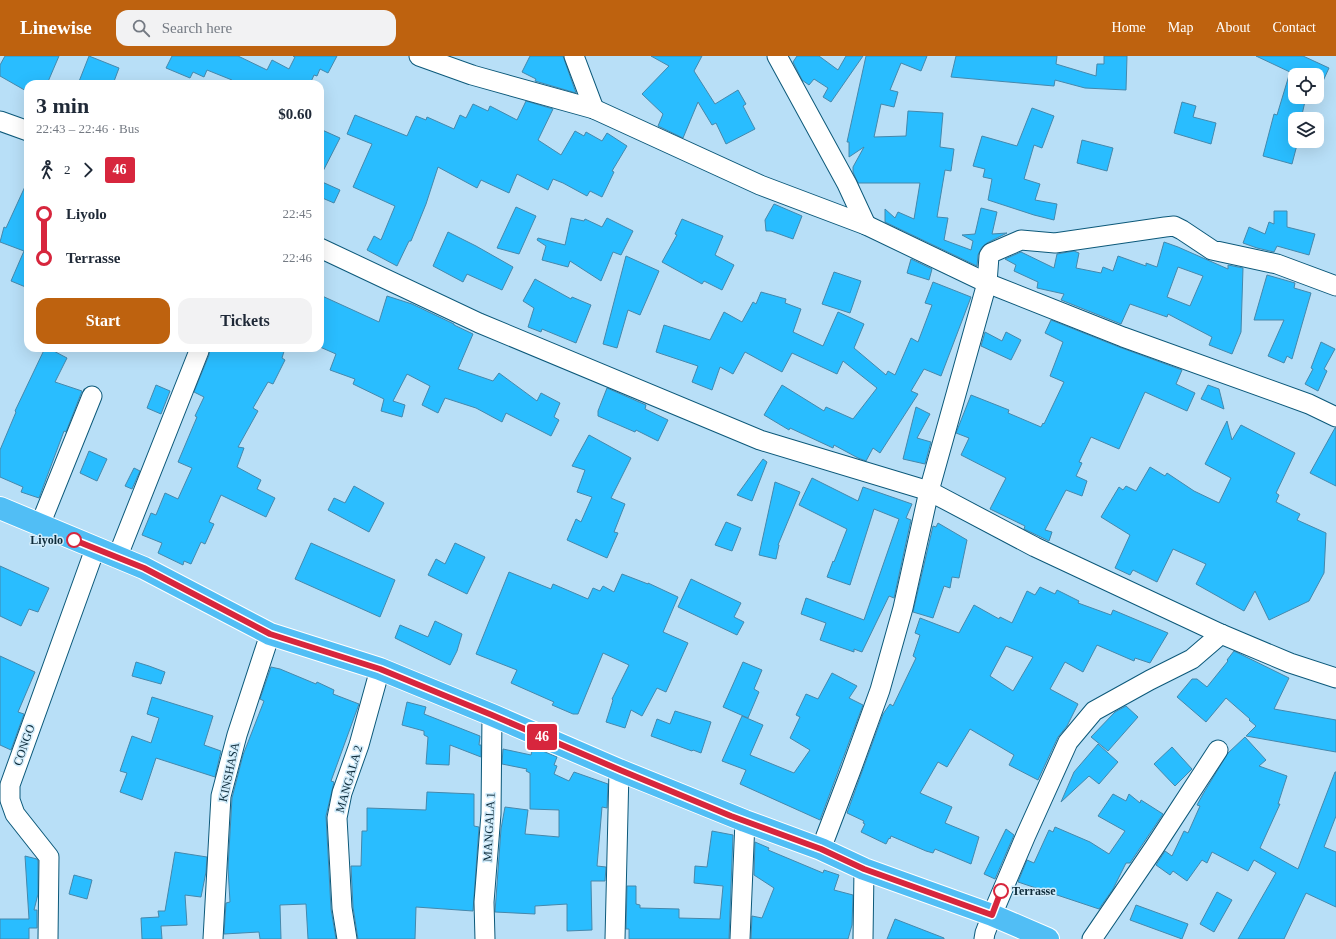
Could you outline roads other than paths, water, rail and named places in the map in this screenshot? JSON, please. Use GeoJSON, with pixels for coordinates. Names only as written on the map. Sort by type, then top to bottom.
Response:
{"type":"FeatureCollection","features":[{"type":"Feature","properties":{"kind":"highway"},"geometry":{"type":"LineString","coordinates":[[0,508],[95,549],[144,568],[270,634],[380,669],[745,821],[821,849],[864,869],[992,915],[1048,939]]}},
{"type":"Feature","properties":{"kind":"street"},"geometry":{"type":"LineString","coordinates":[[419,56],[472,75],[594,109],[760,185],[866,225],[987,283],[1123,337],[1309,404],[1336,417]]}},
{"type":"Feature","properties":{"kind":"street"},"geometry":{"type":"LineString","coordinates":[[574,56],[594,109]]}},
{"type":"Feature","properties":{"kind":"street"},"geometry":{"type":"LineString","coordinates":[[777,56],[847,184],[866,225]]}},
{"type":"Feature","properties":{"kind":"street"},"geometry":{"type":"LineString","coordinates":[[0,121],[24,130]]}},
{"type":"Feature","properties":{"kind":"street"},"geometry":{"type":"LineString","coordinates":[[821,849],[880,690],[903,608],[930,490],[987,283],[989,256],[991,253],[1021,240],[1054,243],[1174,226],[1212,250],[1277,264],[1336,286]]}},
{"type":"Feature","properties":{"kind":"street"},"geometry":{"type":"LineString","coordinates":[[324,250],[479,323],[760,440],[930,490],[1035,547],[1221,634],[1290,664],[1336,678]]}},
{"type":"Feature","properties":{"kind":"street"},"geometry":{"type":"LineString","coordinates":[[117,558],[198,352]]}},
{"type":"Feature","properties":{"kind":"street"},"geometry":{"type":"LineString","coordinates":[[40,526],[92,396]]}},
{"type":"Feature","properties":{"kind":"street","name":"CONGO"},"geometry":{"type":"LineString","coordinates":[[48,939],[49,857],[15,814],[10,800],[10,784],[95,549]]}},
{"type":"Feature","properties":{"kind":"street","name":"KINSHASA"},"geometry":{"type":"LineString","coordinates":[[213,939],[222,796],[237,735],[270,634]]}},
{"type":"Feature","properties":{"kind":"street"},"geometry":{"type":"LineString","coordinates":[[984,939],[992,915],[1026,835],[1068,742],[1094,711],[1192,659],[1221,634]]}},
{"type":"Feature","properties":{"kind":"street","name":"MANGALA 2"},"geometry":{"type":"LineString","coordinates":[[347,939],[342,908],[337,818],[342,793],[358,745],[380,669]]}},
{"type":"Feature","properties":{"kind":"street","name":"MANGALA 1"},"geometry":{"type":"LineString","coordinates":[[485,939],[484,902],[491,814],[492,715]]}},
{"type":"Feature","properties":{"kind":"street"},"geometry":{"type":"LineString","coordinates":[[1092,939],[1218,750]]}},
{"type":"Feature","properties":{"kind":"street"},"geometry":{"type":"LineString","coordinates":[[615,939],[620,770]]}},
{"type":"Feature","properties":{"kind":"street"},"geometry":{"type":"LineString","coordinates":[[740,939],[745,821]]}},
{"type":"Feature","properties":{"kind":"street"},"geometry":{"type":"LineString","coordinates":[[863,939],[864,869]]}},
{"type":"Feature","properties":{"kind":"place","name":"Liyolo"},"geometry":{"type":"Point","coordinates":[74,540]}},
{"type":"Feature","properties":{"kind":"place","name":"Terrasse"},"geometry":{"type":"Point","coordinates":[1001,891]}}]}
